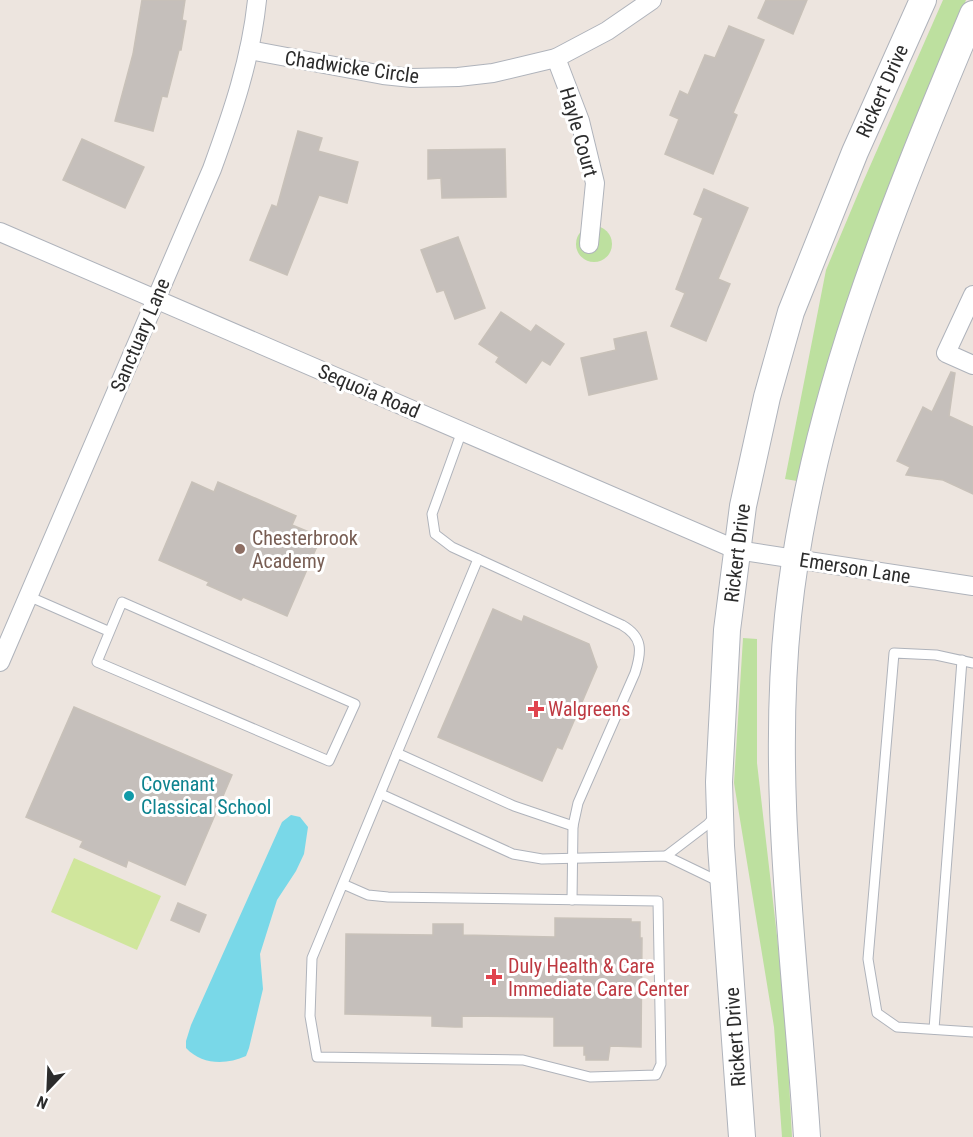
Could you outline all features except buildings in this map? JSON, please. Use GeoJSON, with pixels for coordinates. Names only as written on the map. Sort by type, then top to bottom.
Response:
{"type":"FeatureCollection","features":[{"type":"Feature","properties":{"kind":"street","name":"Sanctuary Lane"},"geometry":{"type":"LineString","coordinates":[[0,662],[212,169],[229,122],[254,33],[257,0]]}},
{"type":"Feature","properties":{"kind":"street","name":"Chadwicke Circle"},"geometry":{"type":"LineString","coordinates":[[249,51],[412,78],[458,77],[494,73],[556,58],[607,32],[652,0]]}},
{"type":"Feature","properties":{"kind":"street","name":"Rickert Drive"},"geometry":{"type":"LineString","coordinates":[[742,1137],[719,782],[727,641],[747,480],[791,312],[855,152],[923,0]]}},
{"type":"Feature","properties":{"kind":"street"},"geometry":{"type":"LineString","coordinates":[[807,1137],[783,840],[782,771],[788,619],[795,559],[827,417],[869,275],[904,178],[973,14]]}},
{"type":"Feature","properties":{"kind":"street","name":"Hayle Court"},"geometry":{"type":"LineString","coordinates":[[556,58],[580,121],[595,183],[589,244]]}},
{"type":"Feature","properties":{"kind":"street","name":"Sequoia Road"},"geometry":{"type":"LineString","coordinates":[[0,232],[737,550]]}},
{"type":"Feature","properties":{"kind":"street"},"geometry":{"type":"LineString","coordinates":[[973,295],[946,353],[973,365]]}},
{"type":"Feature","properties":{"kind":"street","name":"Emerson Lane"},"geometry":{"type":"LineString","coordinates":[[737,550],[973,586]]}},
{"type":"Feature","properties":{"kind":"lane"},"geometry":{"type":"LineString","coordinates":[[462,431],[432,514],[435,534],[452,547],[622,624],[633,631],[639,644],[641,656],[635,673],[578,803],[573,826],[572,900]]}},
{"type":"Feature","properties":{"kind":"lane"},"geometry":{"type":"LineString","coordinates":[[343,884],[368,895],[388,897],[658,902],[662,1064],[656,1075],[590,1077],[523,1060],[318,1057],[310,1016],[312,958],[478,559]]}},
{"type":"Feature","properties":{"kind":"lane"},"geometry":{"type":"LineString","coordinates":[[28,596],[108,631]]}},
{"type":"Feature","properties":{"kind":"lane"},"geometry":{"type":"LineString","coordinates":[[122,602],[355,704],[329,761],[97,662],[108,631],[122,602]]}},
{"type":"Feature","properties":{"kind":"lane"},"geometry":{"type":"LineString","coordinates":[[973,663],[936,655],[894,653],[868,959],[877,1013],[897,1027],[973,1032]]}},
{"type":"Feature","properties":{"kind":"lane"},"geometry":{"type":"LineString","coordinates":[[934,1029],[962,660]]}},
{"type":"Feature","properties":{"kind":"lane"},"geometry":{"type":"LineString","coordinates":[[397,753],[514,806],[573,826]]}},
{"type":"Feature","properties":{"kind":"lane"},"geometry":{"type":"LineString","coordinates":[[381,794],[513,854],[542,859],[666,856],[724,885]]}},
{"type":"Feature","properties":{"kind":"lane"},"geometry":{"type":"LineString","coordinates":[[666,856],[708,824],[720,810]]}},
{"type":"Feature","properties":{"kind":"green space"},"geometry":{"type":"Polygon","coordinates":[[[943,0],[966,0],[883,206],[804,470],[797,481],[785,479],[826,270],[943,0]]]}},
{"type":"Feature","properties":{"kind":"green space"},"geometry":{"type":"Polygon","coordinates":[[[594,226],[606,232],[612,244],[606,256],[594,262],[582,256],[576,244],[582,232],[594,226]]]}},
{"type":"Feature","properties":{"kind":"green space"},"geometry":{"type":"Polygon","coordinates":[[[743,638],[757,639],[757,763],[786,1024],[792,1137],[782,1137],[774,1027],[734,783],[743,638]]]}},
{"type":"Feature","properties":{"kind":"green space"},"geometry":{"type":"Polygon","coordinates":[[[74,858],[161,896],[137,950],[51,912],[74,858]]]}},
{"type":"Feature","properties":{"kind":"water"},"geometry":{"type":"Polygon","coordinates":[[[291,815],[300,817],[308,827],[304,854],[277,900],[260,954],[263,989],[246,1056],[222,1062],[199,1058],[186,1048],[191,1025],[282,822],[291,815]]]}},
{"type":"Feature","properties":{"kind":"place","name":"Chesterbrook Academy"},"geometry":{"type":"Point","coordinates":[240,549]}},
{"type":"Feature","properties":{"kind":"place","name":"Walgreens"},"geometry":{"type":"Point","coordinates":[536,709]}},
{"type":"Feature","properties":{"kind":"place","name":"Covenant Classical School"},"geometry":{"type":"Point","coordinates":[129,796]}},
{"type":"Feature","properties":{"kind":"place","name":"Duly Health & Care Immediate Care Center"},"geometry":{"type":"Point","coordinates":[494,977]}}]}
